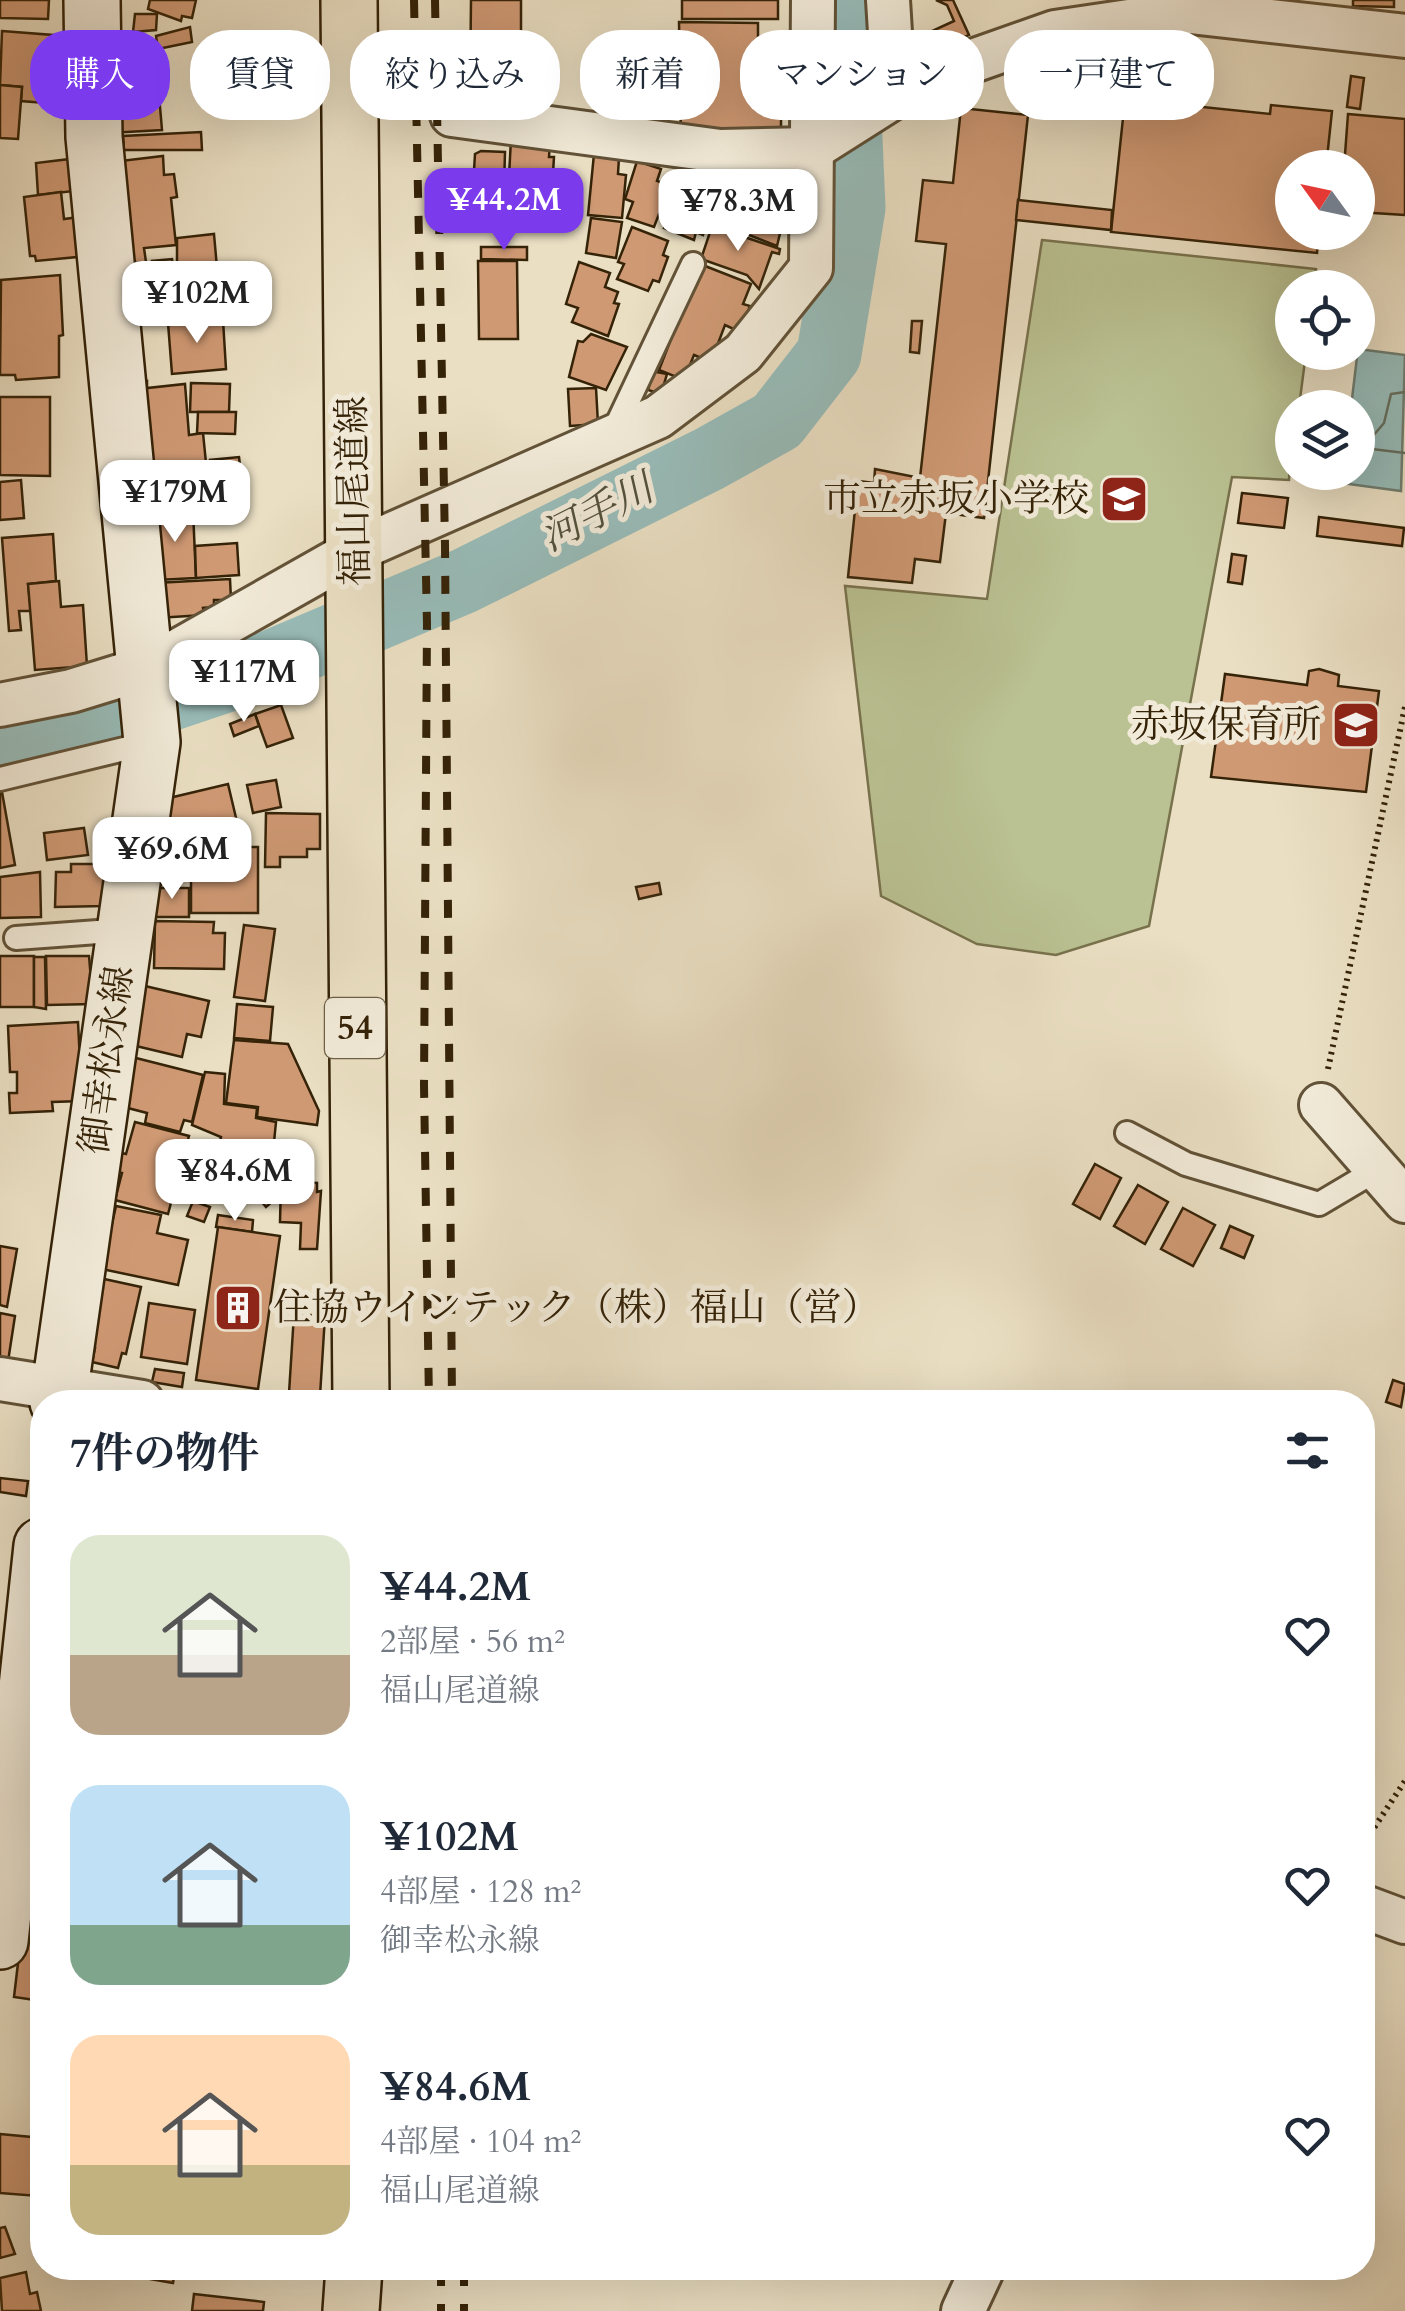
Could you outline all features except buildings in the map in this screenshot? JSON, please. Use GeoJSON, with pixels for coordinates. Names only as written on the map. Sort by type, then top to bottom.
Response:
{"type":"FeatureCollection","features":[{"type":"Feature","properties":{"kind":"main road","name":"御幸松永線"},"geometry":{"type":"LineString","coordinates":[[59,1390],[125,930],[150,705],[94,137],[92,0]]}},
{"type":"Feature","properties":{"kind":"main road","name":"福山尾道線"},"geometry":{"type":"LineString","coordinates":[[349,0],[356,566],[354,1012],[361,1390]]}},
{"type":"Feature","properties":{"kind":"main road"},"geometry":{"type":"LineString","coordinates":[[0,1940],[29,1810]]}},
{"type":"Feature","properties":{"kind":"main road"},"geometry":{"type":"LineString","coordinates":[[351,2311],[353,2280]]}},
{"type":"Feature","properties":{"kind":"street"},"geometry":{"type":"LineString","coordinates":[[0,705],[150,705],[356,566],[658,417],[742,353],[811,268],[819,144],[813,0]]}},
{"type":"Feature","properties":{"kind":"street"},"geometry":{"type":"LineString","coordinates":[[887,30],[888,0]]}},
{"type":"Feature","properties":{"kind":"street"},"geometry":{"type":"LineString","coordinates":[[984,57],[1056,32],[1190,12],[1405,36]]}},
{"type":"Feature","properties":{"kind":"street"},"geometry":{"type":"LineString","coordinates":[[489,120],[720,151],[819,144],[857,120]]}},
{"type":"Feature","properties":{"kind":"street"},"geometry":{"type":"LineString","coordinates":[[1321,1105],[1392,1185]]}},
{"type":"Feature","properties":{"kind":"street"},"geometry":{"type":"LineString","coordinates":[[0,1378],[39,1390]]}},
{"type":"Feature","properties":{"kind":"street"},"geometry":{"type":"LineString","coordinates":[[1375,1911],[1405,1922]]}},
{"type":"Feature","properties":{"kind":"street"},"geometry":{"type":"LineString","coordinates":[[963,2311],[977,2280]]}},
{"type":"Feature","properties":{"kind":"lane"},"geometry":{"type":"LineString","coordinates":[[610,438],[693,264]]}},
{"type":"Feature","properties":{"kind":"lane"},"geometry":{"type":"LineString","coordinates":[[0,779],[150,705]]}},
{"type":"Feature","properties":{"kind":"lane"},"geometry":{"type":"LineString","coordinates":[[16,938],[125,930]]}},
{"type":"Feature","properties":{"kind":"lane"},"geometry":{"type":"LineString","coordinates":[[1127,1133],[1186,1164],[1319,1204],[1392,1185]]}},
{"type":"Feature","properties":{"kind":"path"},"geometry":{"type":"LineString","coordinates":[[1321,1105],[1405,708]]}},
{"type":"Feature","properties":{"kind":"path"},"geometry":{"type":"LineString","coordinates":[[1375,1826],[1405,1781]]}},
{"type":"Feature","properties":{"kind":"green space"},"geometry":{"type":"Polygon","coordinates":[[[1042,240],[1316,269],[1275,270],[1275,370],[1304,370],[1301,390],[1275,390],[1275,479],[1232,477],[1149,926],[1056,955],[977,944],[881,896],[845,586],[987,599],[1042,240]]]}},
{"type":"Feature","properties":{"kind":"water"},"geometry":{"type":"Polygon","coordinates":[[[1375,351],[1405,355],[1401,491],[1375,488],[1375,390],[1353,390],[1355,370],[1375,370],[1375,351]]]}},
{"type":"Feature","properties":{"kind":"waterway","name":"河手川"},"geometry":{"type":"LineString","coordinates":[[0,747],[71,732],[249,672],[464,581],[777,421],[829,354],[853,208],[844,0]]}},
{"type":"Feature","properties":{"kind":"railway"},"geometry":{"type":"LineString","coordinates":[[414,0],[427,624],[424,1085],[429,1390]]}},
{"type":"Feature","properties":{"kind":"railway"},"geometry":{"type":"LineString","coordinates":[[435,0],[445,545],[452,1390]]}},
{"type":"Feature","properties":{"kind":"railway"},"geometry":{"type":"LineString","coordinates":[[441,2280],[441,2311]]}},
{"type":"Feature","properties":{"kind":"railway"},"geometry":{"type":"LineString","coordinates":[[464,2280],[464,2311]]}},
{"type":"Feature","properties":{"kind":"place","name":"市立赤坂小学校"},"geometry":{"type":"Point","coordinates":[1124,499]}},
{"type":"Feature","properties":{"kind":"place","name":"赤坂保育所"},"geometry":{"type":"Point","coordinates":[1356,725]}},
{"type":"Feature","properties":{"kind":"place","name":"住協ウインテック（株）福山（営）"},"geometry":{"type":"Point","coordinates":[238,1308]}}]}
